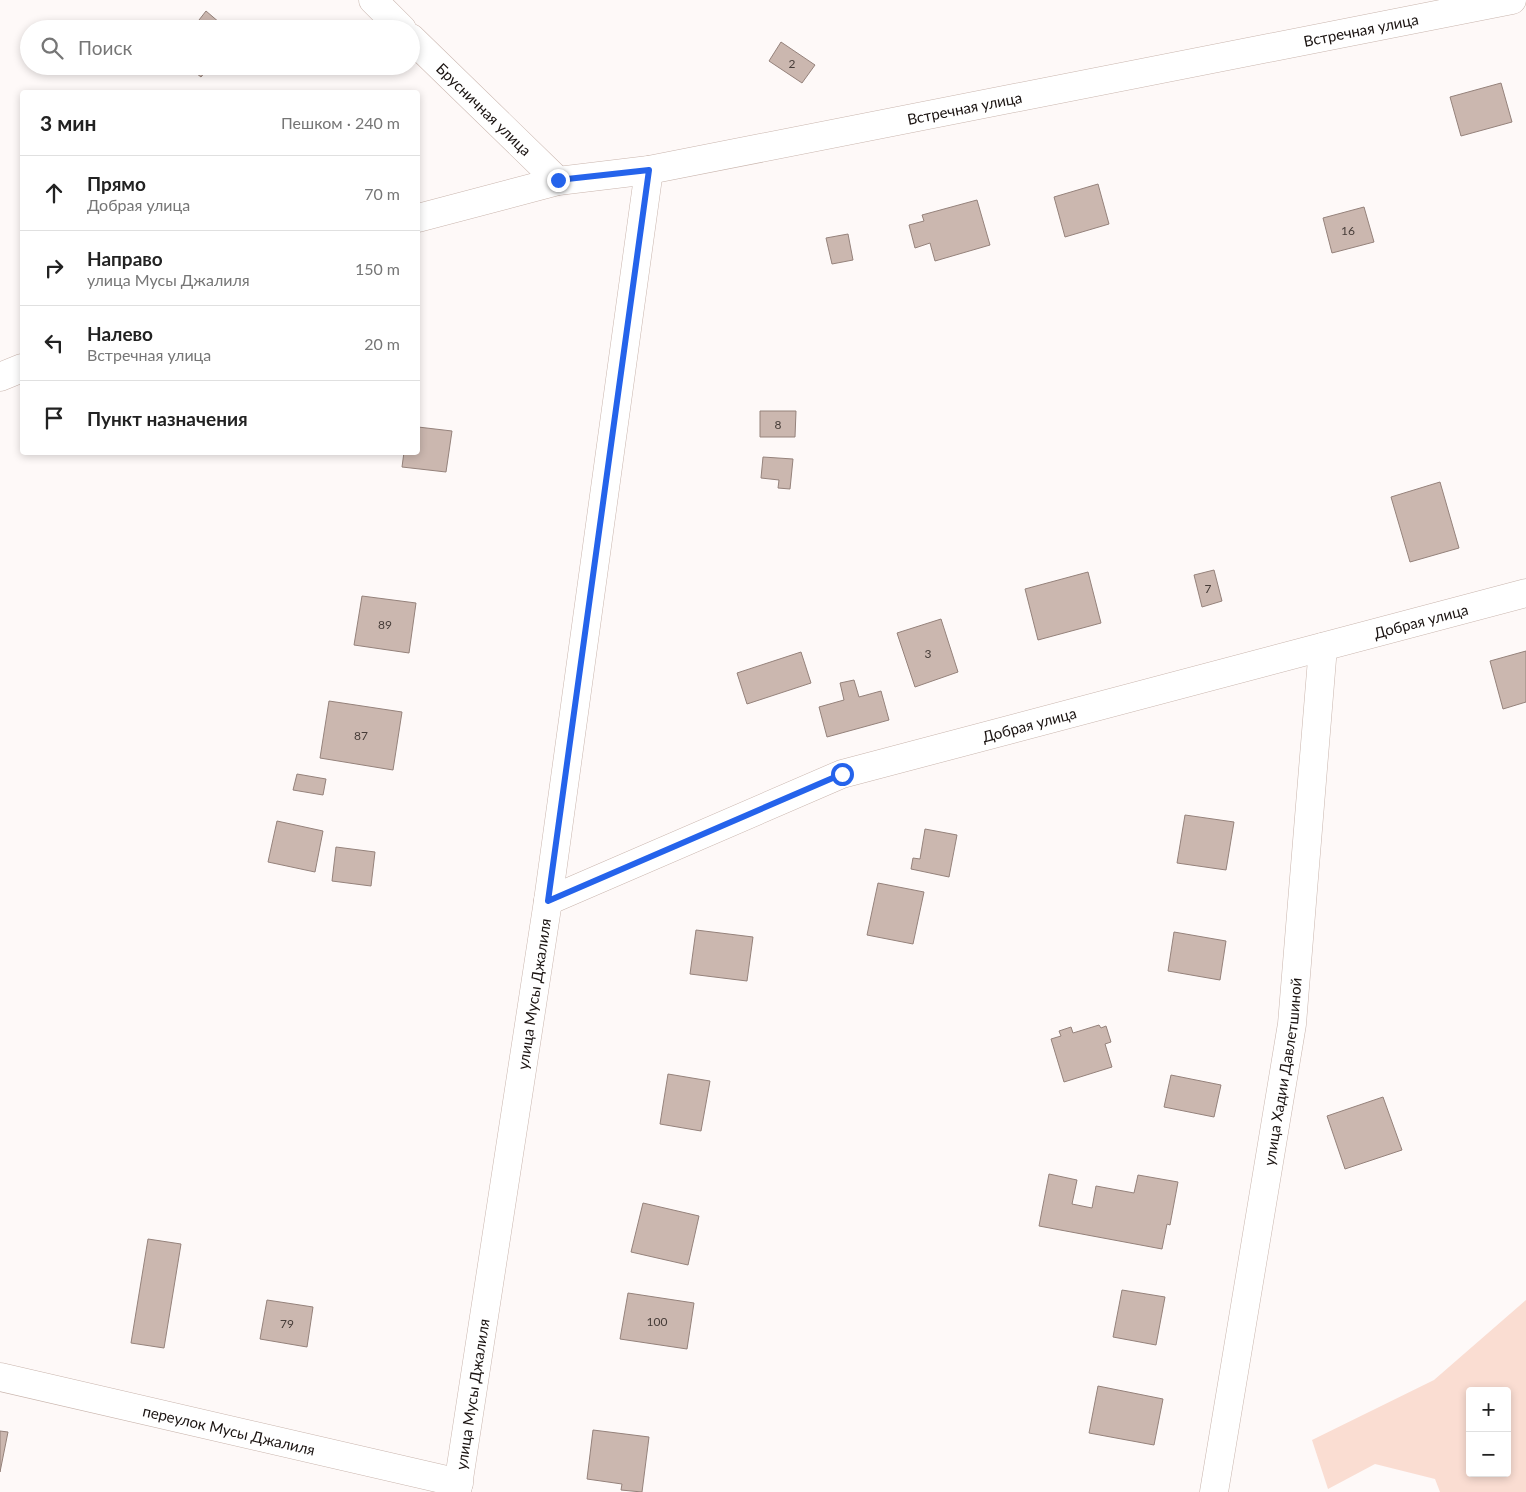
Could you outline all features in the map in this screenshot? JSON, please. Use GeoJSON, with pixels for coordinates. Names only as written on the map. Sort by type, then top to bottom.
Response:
{"type":"FeatureCollection","features":[{"type":"Feature","properties":{"kind":"street"},"geometry":{"type":"LineString","coordinates":[[373,0],[393,20]]}},
{"type":"Feature","properties":{"kind":"street","name":"Встречная улица"},"geometry":{"type":"LineString","coordinates":[[420,217],[558,180],[649,170],[1512,0]]}},
{"type":"Feature","properties":{"kind":"street","name":"Брусничная улица"},"geometry":{"type":"LineString","coordinates":[[420,47],[558,180]]}},
{"type":"Feature","properties":{"kind":"street","name":"улица Мусы Джалиля"},"geometry":{"type":"LineString","coordinates":[[458,1487],[548,901],[649,170]]}},
{"type":"Feature","properties":{"kind":"street"},"geometry":{"type":"LineString","coordinates":[[0,378],[20,369]]}},
{"type":"Feature","properties":{"kind":"street","name":"Добрая улица"},"geometry":{"type":"LineString","coordinates":[[548,901],[842,774],[1526,593]]}},
{"type":"Feature","properties":{"kind":"street","name":"улица Хадии Давлетшиной"},"geometry":{"type":"LineString","coordinates":[[1214,1492],[1292,1024],[1323,647]]}},
{"type":"Feature","properties":{"kind":"street","name":"переулок Мусы Джалиля"},"geometry":{"type":"LineString","coordinates":[[0,1377],[458,1487]]}},
{"type":"Feature","properties":{"kind":"shaded area"},"geometry":{"type":"Polygon","coordinates":[[[1526,1300],[1526,1492],[1440,1492],[1435,1479],[1375,1464],[1328,1489],[1312,1440],[1434,1380],[1526,1300]]]}},
{"type":"Feature","properties":{"kind":"building"},"geometry":{"type":"Polygon","coordinates":[[[206,11],[216,20],[199,20],[206,11]]]}},
{"type":"Feature","properties":{"kind":"building"},"geometry":{"type":"Polygon","coordinates":[[[781,42],[815,65],[802,83],[769,61],[781,42]]]}},
{"type":"Feature","properties":{"kind":"building"},"geometry":{"type":"Polygon","coordinates":[[[1501,83],[1512,122],[1461,136],[1450,97],[1501,83]]]}},
{"type":"Feature","properties":{"kind":"building"},"geometry":{"type":"Polygon","coordinates":[[[1098,184],[1109,224],[1065,237],[1054,197],[1098,184]]]}},
{"type":"Feature","properties":{"kind":"building"},"geometry":{"type":"Polygon","coordinates":[[[977,200],[990,245],[935,261],[930,243],[915,248],[909,225],[924,221],[922,215],[977,200]]]}},
{"type":"Feature","properties":{"kind":"building"},"geometry":{"type":"Polygon","coordinates":[[[1364,207],[1374,242],[1332,253],[1323,218],[1364,207]]]}},
{"type":"Feature","properties":{"kind":"building"},"geometry":{"type":"Polygon","coordinates":[[[848,234],[853,260],[832,264],[826,238],[848,234]]]}},
{"type":"Feature","properties":{"kind":"building"},"geometry":{"type":"Polygon","coordinates":[[[760,411],[796,411],[795,437],[760,437],[760,411]]]}},
{"type":"Feature","properties":{"kind":"building"},"geometry":{"type":"Polygon","coordinates":[[[420,427],[452,431],[446,472],[402,467],[404,455],[420,455],[420,427]]]}},
{"type":"Feature","properties":{"kind":"building"},"geometry":{"type":"Polygon","coordinates":[[[763,457],[793,459],[790,489],[778,488],[779,480],[761,478],[763,457]]]}},
{"type":"Feature","properties":{"kind":"building"},"geometry":{"type":"Polygon","coordinates":[[[1440,482],[1459,548],[1410,562],[1391,497],[1440,482]]]}},
{"type":"Feature","properties":{"kind":"building"},"geometry":{"type":"Polygon","coordinates":[[[1214,570],[1222,601],[1202,607],[1194,575],[1214,570]]]}},
{"type":"Feature","properties":{"kind":"building"},"geometry":{"type":"Polygon","coordinates":[[[1088,572],[1101,623],[1038,640],[1025,589],[1088,572]]]}},
{"type":"Feature","properties":{"kind":"building"},"geometry":{"type":"Polygon","coordinates":[[[362,596],[416,603],[409,653],[354,645],[362,596]]]}},
{"type":"Feature","properties":{"kind":"building"},"geometry":{"type":"Polygon","coordinates":[[[941,619],[958,672],[915,687],[897,633],[941,619]]]}},
{"type":"Feature","properties":{"kind":"building"},"geometry":{"type":"Polygon","coordinates":[[[1526,651],[1526,702],[1503,709],[1490,661],[1526,651]]]}},
{"type":"Feature","properties":{"kind":"building"},"geometry":{"type":"Polygon","coordinates":[[[801,652],[811,683],[747,704],[737,673],[801,652]]]}},
{"type":"Feature","properties":{"kind":"building"},"geometry":{"type":"Polygon","coordinates":[[[854,680],[859,697],[881,691],[889,720],[827,737],[819,707],[844,700],[840,683],[854,680]]]}},
{"type":"Feature","properties":{"kind":"building"},"geometry":{"type":"Polygon","coordinates":[[[329,701],[402,712],[393,770],[320,758],[329,701]]]}},
{"type":"Feature","properties":{"kind":"building"},"geometry":{"type":"Polygon","coordinates":[[[297,774],[326,779],[323,795],[293,790],[297,774]]]}},
{"type":"Feature","properties":{"kind":"building"},"geometry":{"type":"Polygon","coordinates":[[[1185,815],[1234,822],[1226,870],[1177,863],[1185,815]]]}},
{"type":"Feature","properties":{"kind":"building"},"geometry":{"type":"Polygon","coordinates":[[[277,821],[323,831],[315,872],[268,862],[277,821]]]}},
{"type":"Feature","properties":{"kind":"building"},"geometry":{"type":"Polygon","coordinates":[[[925,829],[957,835],[949,877],[911,869],[913,858],[920,859],[925,829]]]}},
{"type":"Feature","properties":{"kind":"building"},"geometry":{"type":"Polygon","coordinates":[[[336,847],[375,852],[371,886],[332,881],[336,847]]]}},
{"type":"Feature","properties":{"kind":"building"},"geometry":{"type":"Polygon","coordinates":[[[878,883],[924,892],[913,944],[867,935],[878,883]]]}},
{"type":"Feature","properties":{"kind":"building"},"geometry":{"type":"Polygon","coordinates":[[[696,930],[753,937],[747,981],[690,974],[696,930]]]}},
{"type":"Feature","properties":{"kind":"building"},"geometry":{"type":"Polygon","coordinates":[[[1174,932],[1226,941],[1220,980],[1168,971],[1174,932]]]}},
{"type":"Feature","properties":{"kind":"building"},"geometry":{"type":"Polygon","coordinates":[[[1099,1025],[1101,1028],[1106,1026],[1111,1042],[1105,1044],[1112,1067],[1064,1082],[1051,1039],[1061,1036],[1059,1031],[1071,1027],[1073,1033],[1099,1025]]]}},
{"type":"Feature","properties":{"kind":"building"},"geometry":{"type":"Polygon","coordinates":[[[668,1074],[710,1081],[701,1131],[660,1124],[668,1074]]]}},
{"type":"Feature","properties":{"kind":"building"},"geometry":{"type":"Polygon","coordinates":[[[1171,1075],[1221,1085],[1214,1117],[1164,1107],[1171,1075]]]}},
{"type":"Feature","properties":{"kind":"building"},"geometry":{"type":"Polygon","coordinates":[[[1383,1097],[1402,1150],[1345,1169],[1327,1116],[1383,1097]]]}},
{"type":"Feature","properties":{"kind":"building"},"geometry":{"type":"Polygon","coordinates":[[[1049,1174],[1077,1180],[1072,1204],[1092,1208],[1096,1186],[1134,1193],[1138,1175],[1178,1182],[1170,1225],[1167,1224],[1162,1249],[1039,1226],[1049,1174]]]}},
{"type":"Feature","properties":{"kind":"building"},"geometry":{"type":"Polygon","coordinates":[[[643,1203],[699,1216],[688,1265],[631,1252],[643,1203]]]}},
{"type":"Feature","properties":{"kind":"building"},"geometry":{"type":"Polygon","coordinates":[[[148,1239],[181,1244],[164,1348],[131,1343],[148,1239]]]}},
{"type":"Feature","properties":{"kind":"building"},"geometry":{"type":"Polygon","coordinates":[[[1122,1290],[1165,1297],[1156,1345],[1113,1337],[1122,1290]]]}},
{"type":"Feature","properties":{"kind":"building"},"geometry":{"type":"Polygon","coordinates":[[[628,1293],[694,1303],[687,1349],[620,1339],[628,1293]]]}},
{"type":"Feature","properties":{"kind":"building"},"geometry":{"type":"Polygon","coordinates":[[[267,1300],[313,1307],[307,1347],[260,1339],[267,1300]]]}},
{"type":"Feature","properties":{"kind":"building"},"geometry":{"type":"Polygon","coordinates":[[[1098,1386],[1163,1399],[1154,1445],[1089,1433],[1098,1386]]]}},
{"type":"Feature","properties":{"kind":"building"},"geometry":{"type":"Polygon","coordinates":[[[593,1430],[649,1437],[642,1492],[621,1490],[622,1484],[587,1479],[593,1430]]]}},
{"type":"Feature","properties":{"kind":"building"},"geometry":{"type":"Polygon","coordinates":[[[0,1431],[8,1432],[0,1472],[0,1431]]]}},
{"type":"Feature","properties":{"kind":"route"},"geometry":{"type":"LineString","coordinates":[[558,180],[649,170],[548,901],[842,774]]}}]}
